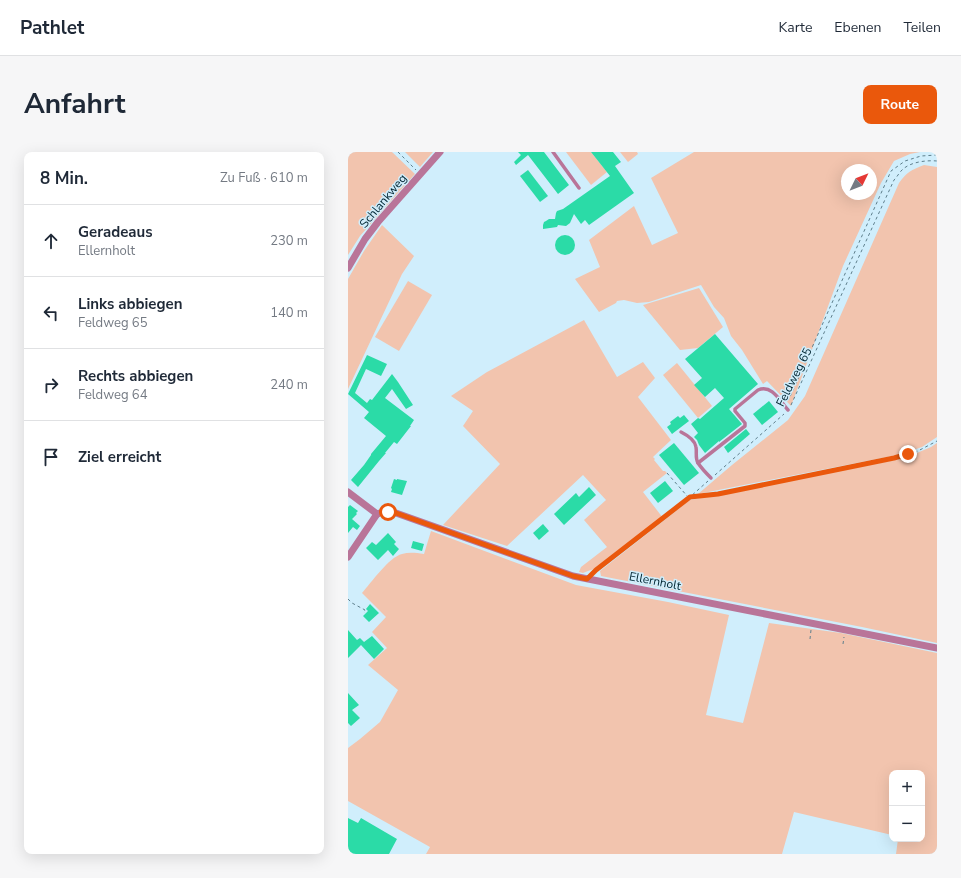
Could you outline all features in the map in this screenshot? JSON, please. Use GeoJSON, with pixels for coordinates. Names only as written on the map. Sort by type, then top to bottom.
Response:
{"type":"FeatureCollection","features":[{"type":"Feature","properties":{"kind":"street","name":"Schlankweg"},"geometry":{"type":"LineString","coordinates":[[348,268],[378,222],[440,152]]}},
{"type":"Feature","properties":{"kind":"street"},"geometry":{"type":"LineString","coordinates":[[348,492],[377,514],[348,557]]}},
{"type":"Feature","properties":{"kind":"street","name":"Ellernholt"},"geometry":{"type":"LineString","coordinates":[[377,514],[382,512],[396,513],[574,573],[587,579],[937,648]]}},
{"type":"Feature","properties":{"kind":"lane"},"geometry":{"type":"LineString","coordinates":[[553,152],[578,188]]}},
{"type":"Feature","properties":{"kind":"lane"},"geometry":{"type":"LineString","coordinates":[[698,463],[745,426],[745,423],[735,409],[758,390],[767,388],[772,391],[788,410]]}},
{"type":"Feature","properties":{"kind":"lane"},"geometry":{"type":"LineString","coordinates":[[681,432],[687,435],[695,444],[698,463],[711,478]]}},
{"type":"Feature","properties":{"kind":"path"},"geometry":{"type":"LineString","coordinates":[[398,152],[420,174]]}},
{"type":"Feature","properties":{"kind":"path"},"geometry":{"type":"LineString","coordinates":[[784,405],[789,399],[892,171],[905,161],[921,156],[937,156]]}},
{"type":"Feature","properties":{"kind":"path","name":"Feldweg 65"},"geometry":{"type":"LineString","coordinates":[[587,579],[596,570],[689,497],[771,427],[788,410],[894,180],[903,169],[908,166],[923,162],[937,161]]}},
{"type":"Feature","properties":{"kind":"path"},"geometry":{"type":"LineString","coordinates":[[666,473],[689,497],[718,494],[894,458],[916,452],[937,441]]}},
{"type":"Feature","properties":{"kind":"path"},"geometry":{"type":"LineString","coordinates":[[348,599],[352,603],[366,610],[364,612],[365,613]]}},
{"type":"Feature","properties":{"kind":"path"},"geometry":{"type":"LineString","coordinates":[[810,639],[812,624]]}},
{"type":"Feature","properties":{"kind":"path"},"geometry":{"type":"LineString","coordinates":[[843,644],[845,630]]}},
{"type":"Feature","properties":{"kind":"shaded area"},"geometry":{"type":"Polygon","coordinates":[[[348,152],[392,152],[415,174],[360,236],[348,255],[348,152]]]}},
{"type":"Feature","properties":{"kind":"shaded area"},"geometry":{"type":"Polygon","coordinates":[[[405,152],[433,152],[420,167],[405,152]]]}},
{"type":"Feature","properties":{"kind":"shaded area"},"geometry":{"type":"Polygon","coordinates":[[[566,152],[591,152],[607,172],[591,185],[566,152]]]}},
{"type":"Feature","properties":{"kind":"shaded area"},"geometry":{"type":"Polygon","coordinates":[[[620,152],[637,152],[638,154],[628,162],[620,152]]]}},
{"type":"Feature","properties":{"kind":"shaded area"},"geometry":{"type":"Polygon","coordinates":[[[694,152],[920,152],[910,154],[894,161],[877,192],[877,164],[841,164],[841,200],[873,200],[843,266],[791,406],[767,381],[763,384],[742,350],[731,336],[724,318],[714,307],[701,285],[649,302],[637,303],[624,300],[617,301],[599,312],[575,279],[600,267],[589,240],[634,206],[652,245],[678,233],[651,178],[694,152]]]}},
{"type":"Feature","properties":{"kind":"shaded area"},"geometry":{"type":"Polygon","coordinates":[[[924,165],[937,167],[937,437],[922,447],[902,454],[698,494],[788,420],[805,396],[899,183],[904,176],[916,168],[924,165]]]}},
{"type":"Feature","properties":{"kind":"shaded area"},"geometry":{"type":"Polygon","coordinates":[[[382,225],[414,256],[402,274],[348,389],[348,279],[364,251],[382,225]]]}},
{"type":"Feature","properties":{"kind":"shaded area"},"geometry":{"type":"Polygon","coordinates":[[[408,281],[432,295],[399,351],[375,337],[408,281]]]}},
{"type":"Feature","properties":{"kind":"shaded area"},"geometry":{"type":"Polygon","coordinates":[[[699,288],[723,327],[698,348],[680,350],[643,305],[699,288]]]}},
{"type":"Feature","properties":{"kind":"shaded area"},"geometry":{"type":"Polygon","coordinates":[[[584,320],[617,377],[643,362],[655,378],[638,397],[671,440],[653,457],[663,471],[667,473],[643,492],[663,518],[594,569],[583,573],[579,572],[581,567],[607,547],[584,520],[606,500],[583,475],[507,546],[443,525],[500,464],[463,426],[473,411],[451,396],[487,372],[584,320]]]}},
{"type":"Feature","properties":{"kind":"shaded area"},"geometry":{"type":"Polygon","coordinates":[[[677,363],[712,406],[698,418],[663,375],[677,363]]]}},
{"type":"Feature","properties":{"kind":"shaded area"},"geometry":{"type":"Polygon","coordinates":[[[937,443],[937,643],[601,576],[600,571],[690,500],[905,458],[937,443]]]}},
{"type":"Feature","properties":{"kind":"shaded area"},"geometry":{"type":"Polygon","coordinates":[[[431,531],[576,585],[729,615],[706,715],[743,723],[769,623],[841,633],[937,653],[937,854],[896,854],[898,842],[925,842],[925,770],[889,770],[889,834],[794,812],[782,854],[426,854],[430,847],[348,801],[348,748],[380,722],[398,690],[368,665],[387,648],[372,632],[386,617],[362,593],[386,565],[397,556],[407,553],[424,554],[431,531]]]}},
{"type":"Feature","properties":{"kind":"building"},"geometry":{"type":"Polygon","coordinates":[[[518,152],[544,152],[569,185],[558,194],[528,155],[516,165],[514,162],[521,155],[518,152]]]}},
{"type":"Feature","properties":{"kind":"building"},"geometry":{"type":"Polygon","coordinates":[[[591,152],[613,152],[621,162],[615,166],[634,193],[589,225],[585,220],[581,224],[574,214],[570,223],[566,226],[558,225],[557,227],[543,229],[544,222],[549,219],[555,219],[557,211],[563,209],[610,176],[591,152]]]}},
{"type":"Feature","properties":{"kind":"building"},"geometry":{"type":"Polygon","coordinates":[[[528,170],[548,196],[540,202],[520,176],[528,170]]]}},
{"type":"Feature","properties":{"kind":"building"},"geometry":{"type":"Polygon","coordinates":[[[565,235],[572,238],[575,245],[572,252],[565,255],[558,252],[555,245],[558,238],[565,235]]]}},
{"type":"Feature","properties":{"kind":"building"},"geometry":{"type":"Polygon","coordinates":[[[715,334],[758,384],[729,409],[742,424],[705,453],[694,437],[698,433],[691,424],[698,418],[700,419],[724,398],[715,388],[705,397],[694,385],[702,378],[685,359],[715,334]]]}},
{"type":"Feature","properties":{"kind":"building"},"geometry":{"type":"Polygon","coordinates":[[[367,355],[387,364],[381,376],[366,369],[355,393],[367,403],[370,399],[372,400],[392,374],[413,405],[406,409],[392,389],[385,398],[414,420],[397,444],[394,442],[358,487],[351,480],[386,436],[364,418],[369,412],[348,394],[367,355]]]}},
{"type":"Feature","properties":{"kind":"building"},"geometry":{"type":"Polygon","coordinates":[[[769,401],[778,412],[762,425],[753,414],[769,401]]]}},
{"type":"Feature","properties":{"kind":"building"},"geometry":{"type":"Polygon","coordinates":[[[684,415],[689,421],[672,434],[667,427],[671,424],[670,422],[678,416],[680,418],[684,415]]]}},
{"type":"Feature","properties":{"kind":"building"},"geometry":{"type":"Polygon","coordinates":[[[746,429],[750,434],[728,453],[724,447],[746,429]]]}},
{"type":"Feature","properties":{"kind":"building"},"geometry":{"type":"Polygon","coordinates":[[[674,443],[699,473],[684,485],[659,455],[674,443]]]}},
{"type":"Feature","properties":{"kind":"building"},"geometry":{"type":"Polygon","coordinates":[[[394,479],[407,481],[402,495],[391,492],[394,479]]]}},
{"type":"Feature","properties":{"kind":"building"},"geometry":{"type":"Polygon","coordinates":[[[665,481],[673,491],[658,503],[650,493],[665,481]]]}},
{"type":"Feature","properties":{"kind":"building"},"geometry":{"type":"Polygon","coordinates":[[[589,487],[596,495],[564,525],[554,514],[576,493],[579,497],[589,487]]]}},
{"type":"Feature","properties":{"kind":"building"},"geometry":{"type":"Polygon","coordinates":[[[350,505],[358,511],[352,519],[360,526],[357,530],[353,527],[348,533],[348,507],[350,505]]]}},
{"type":"Feature","properties":{"kind":"building"},"geometry":{"type":"Polygon","coordinates":[[[543,524],[549,531],[539,540],[533,533],[543,524]]]}},
{"type":"Feature","properties":{"kind":"building"},"geometry":{"type":"Polygon","coordinates":[[[388,533],[396,542],[394,544],[399,549],[393,556],[388,550],[378,560],[366,548],[372,542],[376,545],[388,533]]]}},
{"type":"Feature","properties":{"kind":"building"},"geometry":{"type":"Polygon","coordinates":[[[413,541],[424,544],[422,551],[411,548],[413,541]]]}},
{"type":"Feature","properties":{"kind":"building"},"geometry":{"type":"Polygon","coordinates":[[[370,604],[379,613],[369,622],[363,616],[368,611],[366,609],[370,604]]]}},
{"type":"Feature","properties":{"kind":"building"},"geometry":{"type":"Polygon","coordinates":[[[348,630],[357,640],[360,638],[364,642],[372,636],[384,649],[374,659],[361,645],[348,658],[348,630]]]}},
{"type":"Feature","properties":{"kind":"building"},"geometry":{"type":"Polygon","coordinates":[[[348,693],[359,705],[352,710],[360,718],[351,726],[348,723],[348,693]]]}},
{"type":"Feature","properties":{"kind":"building"},"geometry":{"type":"Polygon","coordinates":[[[348,818],[358,823],[361,818],[397,839],[389,854],[348,854],[348,818]]]}},
{"type":"Feature","properties":{"kind":"route"},"geometry":{"type":"LineString","coordinates":[[388,512],[396,513],[573,576],[587,579],[596,570],[690,497],[718,494],[908,454]]}}]}
